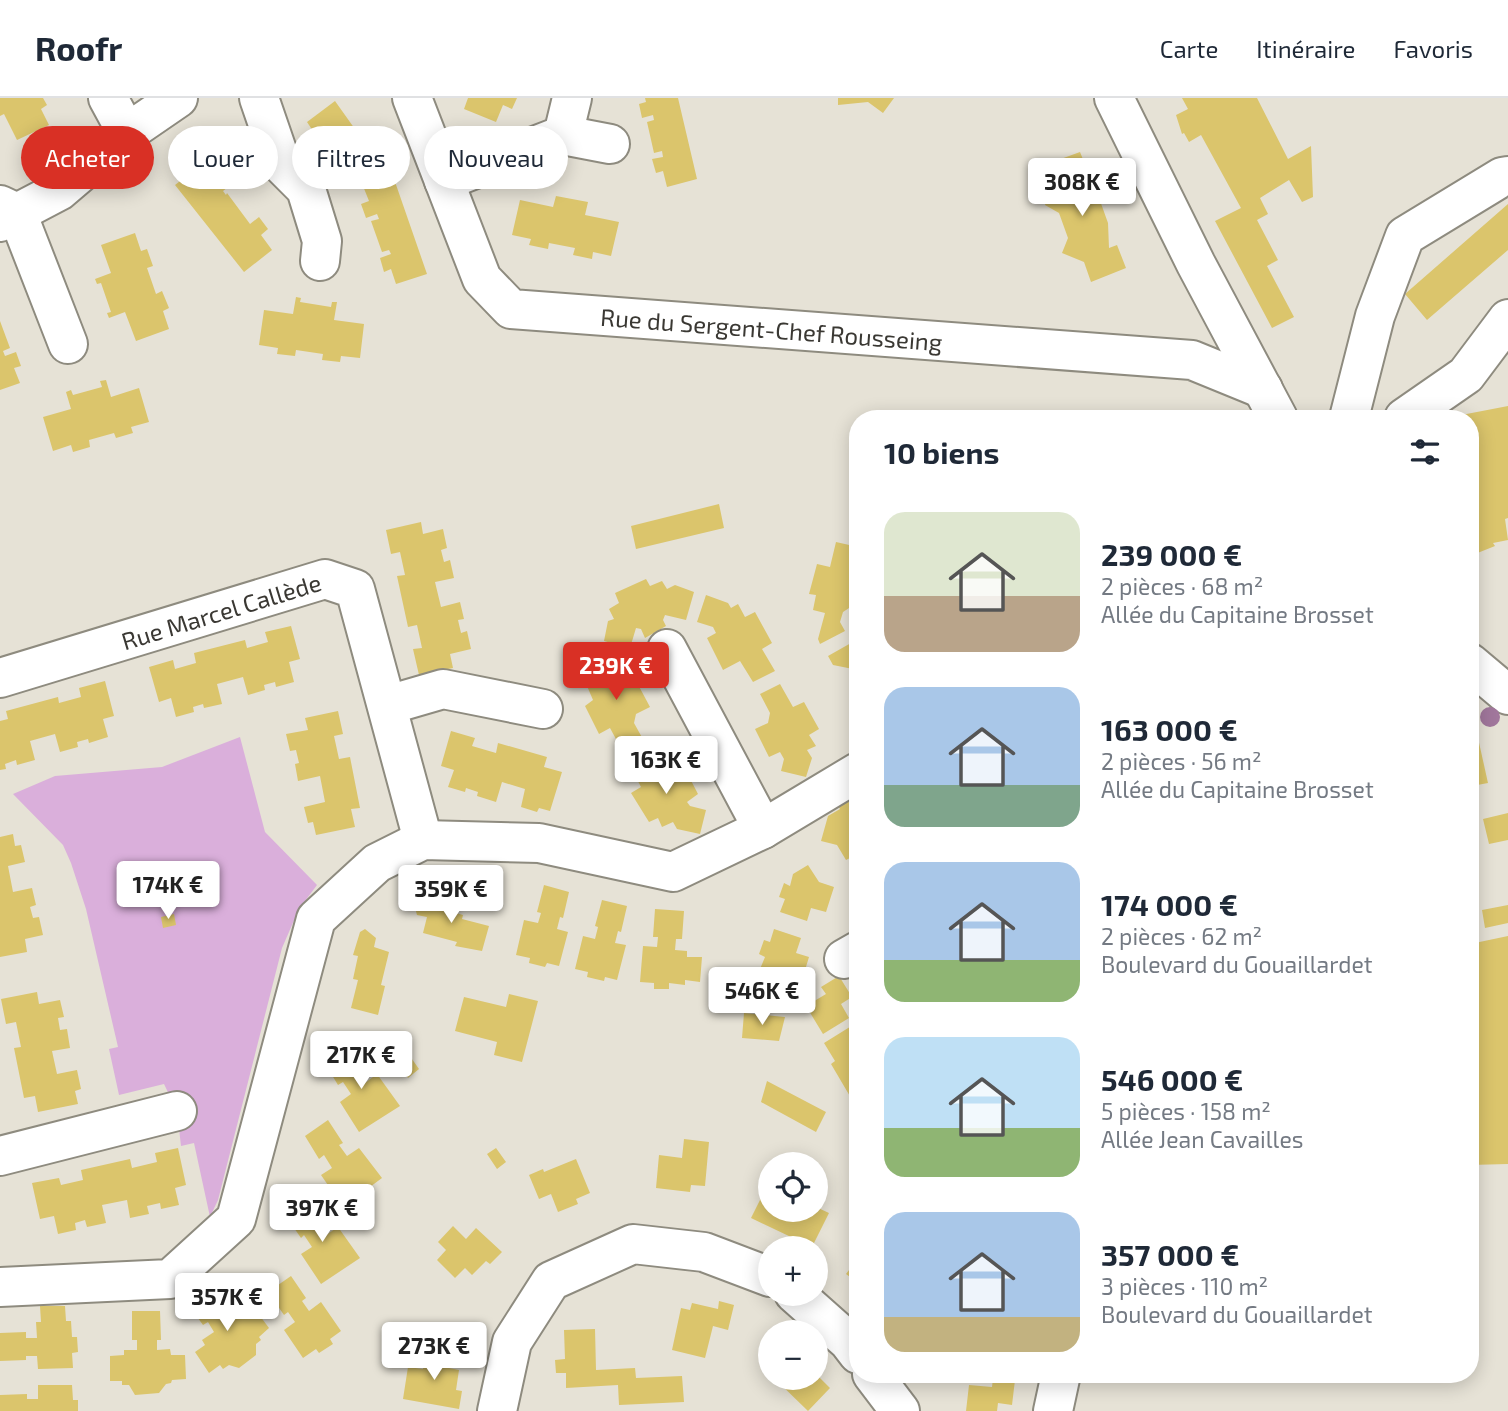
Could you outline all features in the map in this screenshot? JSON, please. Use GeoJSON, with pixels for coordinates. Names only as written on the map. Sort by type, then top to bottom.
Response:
{"type":"FeatureCollection","features":[{"type":"Feature","properties":{"kind":"street"},"geometry":{"type":"LineString","coordinates":[[108,98],[123,126]]}},
{"type":"Feature","properties":{"kind":"street"},"geometry":{"type":"LineString","coordinates":[[137,126],[178,98]]}},
{"type":"Feature","properties":{"kind":"street"},"geometry":{"type":"LineString","coordinates":[[259,98],[282,165],[306,189],[323,241],[320,261]]}},
{"type":"Feature","properties":{"kind":"street","name":"Rue du Sergent-Chef Rousseing"},"geometry":{"type":"LineString","coordinates":[[412,98],[424,129]]}},
{"type":"Feature","properties":{"kind":"street"},"geometry":{"type":"LineString","coordinates":[[565,126],[572,98]]}},
{"type":"Feature","properties":{"kind":"street"},"geometry":{"type":"LineString","coordinates":[[1114,98],[1196,264],[1270,404]]}},
{"type":"Feature","properties":{"kind":"street"},"geometry":{"type":"LineString","coordinates":[[568,136],[610,144]]}},
{"type":"Feature","properties":{"kind":"street"},"geometry":{"type":"LineString","coordinates":[[1351,410],[1375,316],[1405,236],[1502,177],[1508,176]]}},
{"type":"Feature","properties":{"kind":"street"},"geometry":{"type":"LineString","coordinates":[[61,189],[6,213],[68,344]]}},
{"type":"Feature","properties":{"kind":"street","name":"Rue du Sergent-Chef Rousseing"},"geometry":{"type":"LineString","coordinates":[[447,189],[482,279],[511,309],[1192,360],[1270,404]]}},
{"type":"Feature","properties":{"kind":"street"},"geometry":{"type":"LineString","coordinates":[[1416,410],[1466,375],[1508,319]]}},
{"type":"Feature","properties":{"kind":"street","name":"Rue Marcel Callède"},"geometry":{"type":"LineString","coordinates":[[0,678],[325,579],[355,589],[423,840]]}},
{"type":"Feature","properties":{"kind":"street"},"geometry":{"type":"LineString","coordinates":[[667,649],[763,829]]}},
{"type":"Feature","properties":{"kind":"street"},"geometry":{"type":"LineString","coordinates":[[1479,671],[1508,695]]}},
{"type":"Feature","properties":{"kind":"street"},"geometry":{"type":"LineString","coordinates":[[388,705],[443,689],[543,709]]}},
{"type":"Feature","properties":{"kind":"street"},"geometry":{"type":"LineString","coordinates":[[0,1287],[170,1279],[236,1219],[316,919],[377,863],[423,840],[539,843],[673,872],[763,829],[849,777]]}},
{"type":"Feature","properties":{"kind":"street"},"geometry":{"type":"LineString","coordinates":[[0,1156],[177,1111]]}},
{"type":"Feature","properties":{"kind":"street"},"geometry":{"type":"LineString","coordinates":[[497,1411],[512,1342],[551,1281],[633,1244],[704,1252],[758,1272]]}},
{"type":"Feature","properties":{"kind":"street"},"geometry":{"type":"LineString","coordinates":[[809,1306],[849,1342]]}},
{"type":"Feature","properties":{"kind":"street"},"geometry":{"type":"LineString","coordinates":[[879,1383],[900,1411]]}},
{"type":"Feature","properties":{"kind":"street"},"geometry":{"type":"LineString","coordinates":[[1053,1411],[1060,1383]]}},
{"type":"Feature","properties":{"kind":"shaded area"},"geometry":{"type":"Polygon","coordinates":[[[240,737],[265,832],[317,885],[299,909],[282,948],[218,1200],[210,1217],[194,1143],[181,1146],[177,1111],[164,1084],[119,1095],[109,1049],[118,1047],[86,909],[71,863],[63,845],[13,794],[55,776],[162,767],[240,737]]]}},
{"type":"Feature","properties":{"kind":"building"},"geometry":{"type":"Polygon","coordinates":[[[0,98],[43,98],[47,105],[41,109],[49,125],[21,126],[21,138],[17,140],[4,114],[0,116],[0,98]]]}},
{"type":"Feature","properties":{"kind":"building"},"geometry":{"type":"Polygon","coordinates":[[[468,98],[517,98],[512,109],[503,105],[496,122],[464,109],[468,98]]]}},
{"type":"Feature","properties":{"kind":"building"},"geometry":{"type":"Polygon","coordinates":[[[645,98],[678,98],[697,179],[667,187],[663,171],[656,173],[652,159],[663,157],[662,151],[654,153],[647,122],[654,120],[653,115],[642,118],[639,104],[646,102],[645,98]]]}},
{"type":"Feature","properties":{"kind":"building"},"geometry":{"type":"Polygon","coordinates":[[[838,98],[894,98],[883,113],[868,102],[838,105],[838,98]]]}},
{"type":"Feature","properties":{"kind":"building"},"geometry":{"type":"Polygon","coordinates":[[[1182,98],[1257,98],[1288,159],[1311,146],[1313,197],[1302,202],[1289,180],[1260,198],[1268,214],[1257,220],[1278,260],[1267,266],[1294,317],[1272,328],[1215,221],[1241,208],[1201,135],[1189,142],[1184,133],[1182,134],[1176,115],[1188,109],[1182,98]]]}},
{"type":"Feature","properties":{"kind":"building"},"geometry":{"type":"Polygon","coordinates":[[[335,101],[353,126],[310,126],[307,122],[335,101]]]}},
{"type":"Feature","properties":{"kind":"building"},"geometry":{"type":"Polygon","coordinates":[[[1080,152],[1089,174],[1080,177],[1098,195],[1108,223],[1109,248],[1117,245],[1126,268],[1091,282],[1084,262],[1062,253],[1068,238],[1059,213],[1045,205],[1052,180],[1047,164],[1080,152]]]}},
{"type":"Feature","properties":{"kind":"building"},"geometry":{"type":"Polygon","coordinates":[[[178,189],[226,189],[223,191],[250,224],[259,217],[268,229],[261,235],[272,250],[244,272],[178,189]]]}},
{"type":"Feature","properties":{"kind":"building"},"geometry":{"type":"Polygon","coordinates":[[[364,189],[398,189],[427,274],[396,284],[391,269],[384,272],[380,258],[391,254],[389,250],[382,252],[371,221],[379,219],[377,214],[366,218],[361,204],[369,201],[364,189]]]}},
{"type":"Feature","properties":{"kind":"building"},"geometry":{"type":"Polygon","coordinates":[[[556,196],[588,202],[585,215],[619,222],[611,256],[593,252],[592,259],[573,255],[575,248],[549,243],[548,249],[529,245],[531,239],[512,235],[520,200],[553,207],[556,196]]]}},
{"type":"Feature","properties":{"kind":"building"},"geometry":{"type":"Polygon","coordinates":[[[1508,204],[1508,250],[1427,320],[1405,294],[1508,204]]]}},
{"type":"Feature","properties":{"kind":"building"},"geometry":{"type":"Polygon","coordinates":[[[135,233],[141,251],[147,249],[153,266],[147,268],[156,294],[162,291],[169,308],[163,311],[169,329],[136,341],[125,312],[109,318],[107,313],[111,312],[101,283],[97,284],[95,279],[111,273],[101,245],[135,233]]]}},
{"type":"Feature","properties":{"kind":"building"},"geometry":{"type":"Polygon","coordinates":[[[296,297],[301,298],[300,302],[331,307],[332,302],[337,302],[334,320],[364,324],[360,358],[341,356],[340,362],[322,360],[323,354],[296,350],[295,356],[277,354],[278,348],[259,345],[264,310],[293,314],[296,297]]]}},
{"type":"Feature","properties":{"kind":"building"},"geometry":{"type":"Polygon","coordinates":[[[0,321],[10,348],[3,351],[5,356],[16,352],[21,366],[14,368],[20,383],[0,390],[0,321]]]}},
{"type":"Feature","properties":{"kind":"building"},"geometry":{"type":"Polygon","coordinates":[[[106,380],[111,397],[139,388],[149,422],[131,427],[133,433],[116,438],[114,433],[89,440],[90,447],[73,452],[71,445],[53,451],[43,417],[71,409],[66,392],[71,390],[73,395],[102,387],[100,381],[106,380]]]}},
{"type":"Feature","properties":{"kind":"building"},"geometry":{"type":"Polygon","coordinates":[[[1508,406],[1508,518],[1505,519],[1508,540],[1493,543],[1495,546],[1479,552],[1479,412],[1508,406]]]}},
{"type":"Feature","properties":{"kind":"building"},"geometry":{"type":"Polygon","coordinates":[[[719,504],[724,528],[636,549],[631,526],[719,504]]]}},
{"type":"Feature","properties":{"kind":"building"},"geometry":{"type":"Polygon","coordinates":[[[421,522],[423,534],[443,529],[447,548],[441,550],[444,562],[450,560],[454,578],[435,582],[441,607],[460,602],[464,619],[458,620],[461,633],[467,631],[471,649],[450,654],[453,668],[419,675],[413,649],[422,648],[417,625],[408,627],[397,576],[405,575],[400,552],[391,554],[386,530],[421,522]]]}},
{"type":"Feature","properties":{"kind":"building"},"geometry":{"type":"Polygon","coordinates":[[[836,542],[849,545],[849,608],[843,612],[840,622],[845,631],[820,644],[818,639],[825,613],[813,610],[816,595],[809,594],[817,564],[830,567],[836,542]]]}},
{"type":"Feature","properties":{"kind":"building"},"geometry":{"type":"Polygon","coordinates":[[[646,579],[650,586],[662,581],[667,589],[675,585],[694,592],[686,620],[665,615],[663,620],[666,626],[645,638],[641,629],[636,628],[630,648],[604,641],[608,621],[614,619],[609,609],[619,603],[615,593],[646,579]]]}},
{"type":"Feature","properties":{"kind":"building"},"geometry":{"type":"Polygon","coordinates":[[[706,595],[728,603],[731,608],[738,604],[745,617],[755,612],[772,643],[762,649],[775,671],[753,682],[740,661],[723,670],[707,638],[716,633],[713,627],[697,622],[706,595]]]}},
{"type":"Feature","properties":{"kind":"building"},"geometry":{"type":"Polygon","coordinates":[[[291,626],[300,659],[289,662],[294,682],[276,687],[275,682],[264,685],[265,690],[248,695],[243,677],[217,684],[222,704],[204,708],[203,704],[193,707],[194,712],[176,717],[171,698],[159,702],[149,667],[173,660],[175,669],[196,663],[194,653],[245,640],[247,648],[268,642],[265,632],[291,626]]]}},
{"type":"Feature","properties":{"kind":"building"},"geometry":{"type":"Polygon","coordinates":[[[849,644],[849,668],[833,665],[828,656],[849,644]]]}},
{"type":"Feature","properties":{"kind":"building"},"geometry":{"type":"Polygon","coordinates":[[[601,652],[626,659],[621,684],[634,677],[650,707],[636,714],[634,723],[644,741],[623,752],[610,728],[599,734],[585,706],[593,700],[587,686],[597,679],[594,674],[601,652]]]}},
{"type":"Feature","properties":{"kind":"building"},"geometry":{"type":"Polygon","coordinates":[[[105,681],[114,716],[103,719],[108,737],[89,743],[88,739],[77,742],[78,747],[60,752],[55,734],[30,741],[35,760],[17,765],[16,760],[5,764],[6,769],[0,770],[0,721],[8,719],[6,711],[58,697],[59,703],[81,697],[79,688],[105,681]]]}},
{"type":"Feature","properties":{"kind":"building"},"geometry":{"type":"Polygon","coordinates":[[[780,684],[793,707],[804,702],[819,729],[809,735],[816,746],[807,750],[812,758],[806,777],[781,771],[784,759],[780,752],[769,757],[755,729],[768,723],[770,713],[760,694],[780,684]]]}},
{"type":"Feature","properties":{"kind":"building"},"geometry":{"type":"Polygon","coordinates":[[[338,711],[343,734],[334,736],[339,759],[350,757],[360,808],[351,809],[355,827],[316,835],[313,822],[308,823],[304,807],[325,802],[320,776],[298,781],[295,764],[299,763],[296,750],[290,751],[286,734],[308,730],[305,718],[338,711]]]}},
{"type":"Feature","properties":{"kind":"building"},"geometry":{"type":"Polygon","coordinates":[[[451,731],[475,738],[472,746],[496,753],[498,743],[547,757],[544,767],[562,772],[550,811],[539,808],[537,812],[521,807],[525,789],[502,782],[496,802],[477,796],[478,792],[466,788],[465,792],[448,787],[454,770],[441,766],[451,731]]]}},
{"type":"Feature","properties":{"kind":"building"},"geometry":{"type":"Polygon","coordinates":[[[1479,742],[1488,783],[1479,785],[1479,742]]]}},
{"type":"Feature","properties":{"kind":"building"},"geometry":{"type":"Polygon","coordinates":[[[650,752],[662,773],[671,774],[684,767],[698,794],[687,802],[690,806],[706,810],[700,834],[677,829],[673,822],[662,827],[658,818],[649,822],[631,793],[641,787],[629,764],[650,752]]]}},
{"type":"Feature","properties":{"kind":"building"},"geometry":{"type":"Polygon","coordinates":[[[849,800],[849,858],[846,860],[837,845],[821,841],[828,816],[840,809],[837,804],[849,800]]]}},
{"type":"Feature","properties":{"kind":"building"},"geometry":{"type":"Polygon","coordinates":[[[1508,813],[1508,840],[1489,844],[1483,819],[1508,813]]]}},
{"type":"Feature","properties":{"kind":"building"},"geometry":{"type":"Polygon","coordinates":[[[13,834],[15,846],[21,845],[25,862],[8,866],[13,892],[32,888],[36,905],[30,907],[33,918],[39,917],[43,935],[25,939],[27,952],[0,957],[0,837],[13,834]]]}},
{"type":"Feature","properties":{"kind":"building"},"geometry":{"type":"Polygon","coordinates":[[[808,865],[819,882],[834,887],[826,912],[811,908],[807,921],[780,912],[785,899],[779,897],[784,883],[790,886],[793,874],[808,865]]]}},
{"type":"Feature","properties":{"kind":"building"},"geometry":{"type":"Polygon","coordinates":[[[544,885],[569,892],[563,918],[560,917],[557,929],[568,932],[559,966],[547,963],[545,967],[529,963],[530,958],[516,955],[524,920],[538,923],[541,913],[537,912],[544,885]]]}},
{"type":"Feature","properties":{"kind":"building"},"geometry":{"type":"Polygon","coordinates":[[[425,899],[443,903],[442,909],[463,915],[462,919],[489,926],[482,951],[455,946],[457,942],[423,933],[427,917],[417,915],[413,900],[425,899]]]}},
{"type":"Feature","properties":{"kind":"building"},"geometry":{"type":"Polygon","coordinates":[[[602,900],[627,906],[621,932],[618,931],[615,943],[626,945],[617,980],[605,977],[604,981],[587,977],[588,972],[575,969],[583,936],[595,939],[598,927],[595,926],[602,900]]]}},
{"type":"Feature","properties":{"kind":"building"},"geometry":{"type":"Polygon","coordinates":[[[1508,905],[1508,923],[1485,928],[1482,910],[1508,905]]]}},
{"type":"Feature","properties":{"kind":"building"},"geometry":{"type":"Polygon","coordinates":[[[655,909],[684,911],[682,939],[676,939],[675,950],[687,951],[687,957],[702,957],[700,982],[685,980],[685,985],[669,983],[669,989],[654,989],[654,983],[640,982],[643,946],[657,947],[658,937],[653,937],[655,909]]]}},
{"type":"Feature","properties":{"kind":"building"},"geometry":{"type":"Polygon","coordinates":[[[174,914],[176,925],[163,928],[161,917],[174,914]]]}},
{"type":"Feature","properties":{"kind":"building"},"geometry":{"type":"Polygon","coordinates":[[[365,929],[376,938],[374,947],[389,952],[381,985],[385,986],[378,1015],[351,1008],[358,980],[353,979],[358,956],[353,955],[360,932],[365,929]]]}},
{"type":"Feature","properties":{"kind":"building"},"geometry":{"type":"Polygon","coordinates":[[[774,929],[801,938],[796,953],[809,957],[802,980],[785,975],[769,987],[760,969],[765,957],[759,954],[764,940],[770,942],[774,929]]]}},
{"type":"Feature","properties":{"kind":"building"},"geometry":{"type":"Polygon","coordinates":[[[1508,936],[1508,1164],[1479,1165],[1479,942],[1508,936]]]}},
{"type":"Feature","properties":{"kind":"building"},"geometry":{"type":"Polygon","coordinates":[[[839,976],[849,992],[849,999],[841,1004],[849,1018],[823,1034],[806,1006],[826,994],[821,987],[839,976]]]}},
{"type":"Feature","properties":{"kind":"building"},"geometry":{"type":"Polygon","coordinates":[[[37,992],[39,1004],[60,1000],[64,1017],[58,1018],[60,1030],[67,1029],[70,1048],[52,1051],[57,1074],[77,1070],[81,1089],[75,1091],[78,1104],[38,1112],[35,1096],[24,1098],[14,1048],[21,1047],[16,1022],[6,1024],[1,999],[37,992]]]}},
{"type":"Feature","properties":{"kind":"building"},"geometry":{"type":"Polygon","coordinates":[[[509,994],[538,1001],[522,1062],[494,1055],[497,1042],[455,1031],[464,997],[506,1007],[509,994]]]}},
{"type":"Feature","properties":{"kind":"building"},"geometry":{"type":"Polygon","coordinates":[[[744,1013],[785,1017],[779,1041],[742,1038],[744,1013]]]}},
{"type":"Feature","properties":{"kind":"building"},"geometry":{"type":"Polygon","coordinates":[[[849,1027],[849,1095],[831,1064],[835,1061],[824,1043],[849,1027]]]}},
{"type":"Feature","properties":{"kind":"building"},"geometry":{"type":"Polygon","coordinates":[[[400,1042],[419,1069],[408,1078],[388,1051],[400,1042]]]}},
{"type":"Feature","properties":{"kind":"building"},"geometry":{"type":"Polygon","coordinates":[[[346,1047],[362,1069],[358,1072],[365,1083],[377,1074],[400,1106],[359,1132],[340,1102],[351,1094],[343,1082],[338,1085],[324,1062],[346,1047]]]}},
{"type":"Feature","properties":{"kind":"building"},"geometry":{"type":"Polygon","coordinates":[[[767,1081],[826,1112],[816,1132],[761,1102],[767,1081]]]}},
{"type":"Feature","properties":{"kind":"building"},"geometry":{"type":"Polygon","coordinates":[[[328,1120],[343,1143],[339,1145],[347,1156],[359,1148],[382,1178],[343,1207],[321,1175],[332,1168],[324,1155],[319,1159],[305,1136],[328,1120]]]}},
{"type":"Feature","properties":{"kind":"building"},"geometry":{"type":"Polygon","coordinates":[[[684,1139],[709,1142],[705,1186],[691,1185],[690,1192],[656,1188],[659,1155],[682,1158],[684,1139]]]}},
{"type":"Feature","properties":{"kind":"building"},"geometry":{"type":"Polygon","coordinates":[[[178,1148],[186,1185],[175,1188],[179,1205],[161,1209],[160,1203],[147,1206],[149,1214],[130,1218],[127,1200],[102,1205],[106,1223],[87,1227],[85,1220],[75,1223],[76,1230],[58,1234],[54,1216],[40,1219],[32,1183],[59,1178],[61,1185],[83,1180],[81,1170],[130,1159],[132,1168],[157,1162],[155,1153],[178,1148]]]}},
{"type":"Feature","properties":{"kind":"building"},"geometry":{"type":"Polygon","coordinates":[[[496,1148],[506,1162],[497,1169],[487,1154],[496,1148]]]}},
{"type":"Feature","properties":{"kind":"building"},"geometry":{"type":"Polygon","coordinates":[[[576,1159],[590,1193],[576,1199],[578,1204],[558,1212],[551,1194],[539,1199],[529,1175],[576,1159]]]}},
{"type":"Feature","properties":{"kind":"building"},"geometry":{"type":"Polygon","coordinates":[[[307,1200],[323,1222],[319,1224],[326,1235],[338,1227],[360,1258],[321,1284],[301,1254],[312,1247],[304,1235],[301,1238],[285,1215],[307,1200]]]}},
{"type":"Feature","properties":{"kind":"building"},"geometry":{"type":"Polygon","coordinates":[[[758,1204],[758,1221],[751,1218],[758,1204]]]}},
{"type":"Feature","properties":{"kind":"building"},"geometry":{"type":"Polygon","coordinates":[[[759,1222],[824,1222],[818,1236],[789,1236],[759,1222]]]}},
{"type":"Feature","properties":{"kind":"building"},"geometry":{"type":"Polygon","coordinates":[[[453,1226],[466,1239],[476,1228],[502,1252],[490,1264],[486,1261],[472,1275],[465,1268],[455,1278],[437,1260],[446,1250],[438,1242],[453,1226]]]}},
{"type":"Feature","properties":{"kind":"building"},"geometry":{"type":"Polygon","coordinates":[[[291,1276],[306,1298],[302,1301],[309,1311],[321,1302],[341,1331],[330,1339],[333,1344],[319,1353],[316,1349],[303,1358],[284,1330],[295,1322],[288,1312],[284,1315],[268,1292],[291,1276]]]}},
{"type":"Feature","properties":{"kind":"building"},"geometry":{"type":"Polygon","coordinates":[[[211,1287],[227,1309],[224,1310],[229,1320],[240,1312],[242,1316],[254,1308],[269,1328],[259,1337],[261,1340],[256,1344],[256,1355],[239,1368],[229,1365],[223,1369],[220,1365],[209,1373],[195,1352],[205,1345],[202,1340],[214,1332],[208,1322],[203,1325],[187,1303],[211,1287]]]}},
{"type":"Feature","properties":{"kind":"building"},"geometry":{"type":"Polygon","coordinates":[[[719,1301],[734,1305],[728,1330],[713,1326],[705,1358],[672,1350],[681,1308],[690,1310],[692,1303],[718,1309],[719,1301]]]}},
{"type":"Feature","properties":{"kind":"building"},"geometry":{"type":"Polygon","coordinates":[[[40,1306],[65,1306],[66,1321],[71,1321],[72,1337],[77,1337],[78,1352],[72,1353],[73,1368],[38,1369],[37,1356],[26,1356],[26,1360],[0,1361],[0,1333],[26,1332],[26,1338],[37,1338],[36,1322],[41,1322],[40,1306]]]}},
{"type":"Feature","properties":{"kind":"building"},"geometry":{"type":"Polygon","coordinates":[[[132,1311],[160,1311],[161,1340],[157,1340],[157,1350],[170,1349],[171,1355],[185,1355],[186,1379],[172,1380],[159,1393],[135,1395],[129,1385],[122,1385],[122,1381],[110,1381],[110,1356],[124,1355],[124,1350],[137,1350],[137,1340],[132,1340],[132,1311]]]}},
{"type":"Feature","properties":{"kind":"building"},"geometry":{"type":"Polygon","coordinates":[[[595,1329],[596,1370],[635,1368],[636,1378],[682,1376],[684,1402],[619,1405],[618,1385],[566,1388],[566,1373],[556,1373],[555,1360],[565,1359],[564,1330],[595,1329]]]}},
{"type":"Feature","properties":{"kind":"building"},"geometry":{"type":"Polygon","coordinates":[[[426,1351],[451,1355],[449,1368],[459,1370],[456,1390],[462,1391],[459,1409],[403,1399],[408,1367],[423,1369],[426,1351]]]}},
{"type":"Feature","properties":{"kind":"building"},"geometry":{"type":"Polygon","coordinates":[[[992,1383],[1015,1383],[1012,1405],[998,1403],[997,1411],[966,1411],[969,1385],[992,1387],[992,1383]]]}},
{"type":"Feature","properties":{"kind":"building"},"geometry":{"type":"Polygon","coordinates":[[[38,1385],[72,1385],[73,1400],[78,1400],[78,1411],[0,1411],[0,1395],[27,1394],[27,1399],[38,1399],[38,1385]]]}},
{"type":"Feature","properties":{"kind":"building"},"geometry":{"type":"Polygon","coordinates":[[[828,1386],[830,1388],[808,1411],[786,1390],[828,1390],[828,1386]]]}}]}
